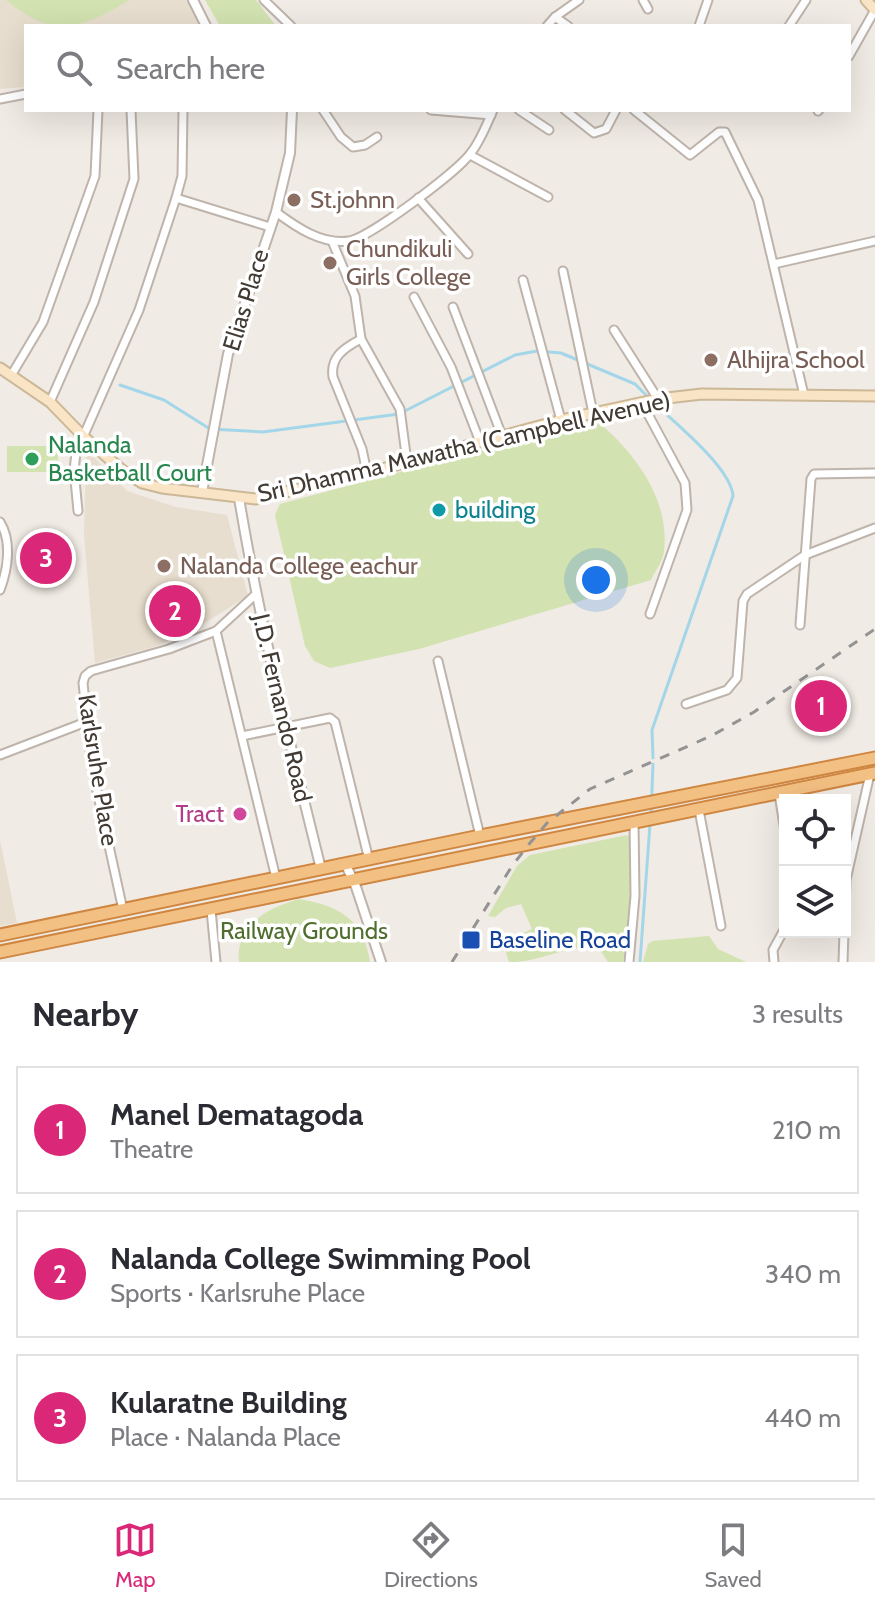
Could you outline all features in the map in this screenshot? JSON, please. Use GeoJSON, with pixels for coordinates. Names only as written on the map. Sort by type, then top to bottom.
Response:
{"type":"FeatureCollection","features":[{"type":"Feature","properties":{"kind":"highway"},"geometry":{"type":"LineString","coordinates":[[0,935],[875,758]]}},
{"type":"Feature","properties":{"kind":"highway"},"geometry":{"type":"LineString","coordinates":[[0,952],[873,774]]}},
{"type":"Feature","properties":{"kind":"main road"},"geometry":{"type":"LineString","coordinates":[[866,0],[875,10]]}},
{"type":"Feature","properties":{"kind":"main road","name":"Sri Dhamma Mawatha (Campbell Avenue)"},"geometry":{"type":"LineString","coordinates":[[0,368],[50,402],[84,437],[142,483],[256,499],[367,473],[561,420],[651,401],[702,394],[875,396]]}},
{"type":"Feature","properties":{"kind":"street"},"geometry":{"type":"LineString","coordinates":[[193,0],[205,24]]}},
{"type":"Feature","properties":{"kind":"street"},"geometry":{"type":"LineString","coordinates":[[264,0],[289,24]]}},
{"type":"Feature","properties":{"kind":"street"},"geometry":{"type":"LineString","coordinates":[[549,24],[579,0]]}},
{"type":"Feature","properties":{"kind":"street"},"geometry":{"type":"LineString","coordinates":[[643,0],[648,9]]}},
{"type":"Feature","properties":{"kind":"street"},"geometry":{"type":"LineString","coordinates":[[700,24],[708,0]]}},
{"type":"Feature","properties":{"kind":"street"},"geometry":{"type":"LineString","coordinates":[[790,24],[806,0]]}},
{"type":"Feature","properties":{"kind":"street"},"geometry":{"type":"LineString","coordinates":[[851,52],[875,10]]}},
{"type":"Feature","properties":{"kind":"street"},"geometry":{"type":"LineString","coordinates":[[555,17],[565,24]]}},
{"type":"Feature","properties":{"kind":"street"},"geometry":{"type":"LineString","coordinates":[[0,99],[24,94]]}},
{"type":"Feature","properties":{"kind":"street"},"geometry":{"type":"LineString","coordinates":[[12,374],[43,322],[95,176],[98,112]]}},
{"type":"Feature","properties":{"kind":"street"},"geometry":{"type":"LineString","coordinates":[[50,402],[94,302],[134,179],[131,112]]}},
{"type":"Feature","properties":{"kind":"street"},"geometry":{"type":"LineString","coordinates":[[78,511],[74,470],[76,453],[139,310],[176,198],[182,176],[183,112]]}},
{"type":"Feature","properties":{"kind":"street","name":"Elias Place"},"geometry":{"type":"LineString","coordinates":[[202,492],[228,354],[276,212],[290,153],[292,112]]}},
{"type":"Feature","properties":{"kind":"street"},"geometry":{"type":"LineString","coordinates":[[324,112],[341,137],[353,147],[365,145],[377,137]]}},
{"type":"Feature","properties":{"kind":"street"},"geometry":{"type":"LineString","coordinates":[[276,212],[309,233],[332,241],[350,241],[366,235],[470,155],[492,112]]}},
{"type":"Feature","properties":{"kind":"street"},"geometry":{"type":"LineString","coordinates":[[522,112],[549,130]]}},
{"type":"Feature","properties":{"kind":"street"},"geometry":{"type":"LineString","coordinates":[[568,112],[594,133],[606,129],[615,112]]}},
{"type":"Feature","properties":{"kind":"street"},"geometry":{"type":"LineString","coordinates":[[636,112],[690,155],[719,132],[725,132],[758,200],[804,395]]}},
{"type":"Feature","properties":{"kind":"street"},"geometry":{"type":"LineString","coordinates":[[470,155],[548,197]]}},
{"type":"Feature","properties":{"kind":"street"},"geometry":{"type":"LineString","coordinates":[[176,198],[270,227]]}},
{"type":"Feature","properties":{"kind":"street"},"geometry":{"type":"LineString","coordinates":[[418,198],[468,254]]}},
{"type":"Feature","properties":{"kind":"street"},"geometry":{"type":"LineString","coordinates":[[332,241],[355,296],[361,339],[401,413],[407,462]]}},
{"type":"Feature","properties":{"kind":"street"},"geometry":{"type":"LineString","coordinates":[[774,264],[875,241]]}},
{"type":"Feature","properties":{"kind":"street"},"geometry":{"type":"LineString","coordinates":[[563,271],[593,413]]}},
{"type":"Feature","properties":{"kind":"street"},"geometry":{"type":"LineString","coordinates":[[523,280],[561,420]]}},
{"type":"Feature","properties":{"kind":"street"},"geometry":{"type":"LineString","coordinates":[[414,297],[458,385],[480,442]]}},
{"type":"Feature","properties":{"kind":"street"},"geometry":{"type":"LineString","coordinates":[[453,307],[502,436]]}},
{"type":"Feature","properties":{"kind":"street"},"geometry":{"type":"LineString","coordinates":[[614,330],[651,401],[685,483],[687,510],[650,614]]}},
{"type":"Feature","properties":{"kind":"street"},"geometry":{"type":"LineString","coordinates":[[361,339],[340,353],[331,366],[362,449],[367,473]]}},
{"type":"Feature","properties":{"kind":"street"},"geometry":{"type":"LineString","coordinates":[[800,625],[811,479],[814,474],[875,473]]}},
{"type":"Feature","properties":{"kind":"street","name":"J.D. Fernando Road"},"geometry":{"type":"LineString","coordinates":[[239,498],[255,595],[284,727],[321,869]]}},
{"type":"Feature","properties":{"kind":"street"},"geometry":{"type":"LineString","coordinates":[[0,522],[8,539],[0,590]]}},
{"type":"Feature","properties":{"kind":"street"},"geometry":{"type":"LineString","coordinates":[[686,704],[727,690],[737,678],[743,601],[747,594],[805,555],[875,528]]}},
{"type":"Feature","properties":{"kind":"street","name":"Karlsruhe Place"},"geometry":{"type":"LineString","coordinates":[[123,911],[92,768],[83,683],[85,676],[91,671],[169,649],[216,631],[255,595]]}},
{"type":"Feature","properties":{"kind":"street"},"geometry":{"type":"LineString","coordinates":[[216,631],[276,878]]}},
{"type":"Feature","properties":{"kind":"street"},"geometry":{"type":"LineString","coordinates":[[438,661],[480,836]]}},
{"type":"Feature","properties":{"kind":"street"},"geometry":{"type":"LineString","coordinates":[[242,736],[330,718],[335,722],[369,860]]}},
{"type":"Feature","properties":{"kind":"street"},"geometry":{"type":"LineString","coordinates":[[0,755],[86,722]]}},
{"type":"Feature","properties":{"kind":"street"},"geometry":{"type":"LineString","coordinates":[[850,866],[873,774]]}},
{"type":"Feature","properties":{"kind":"street"},"geometry":{"type":"LineString","coordinates":[[699,810],[721,926]]}},
{"type":"Feature","properties":{"kind":"street"},"geometry":{"type":"LineString","coordinates":[[629,962],[645,820]]}},
{"type":"Feature","properties":{"kind":"street"},"geometry":{"type":"LineString","coordinates":[[346,865],[381,962]]}},
{"type":"Feature","properties":{"kind":"street"},"geometry":{"type":"LineString","coordinates":[[211,910],[216,962]]}},
{"type":"Feature","properties":{"kind":"street"},"geometry":{"type":"LineString","coordinates":[[774,962],[773,950],[780,938]]}},
{"type":"Feature","properties":{"kind":"street"},"geometry":{"type":"LineString","coordinates":[[843,962],[844,938]]}},
{"type":"Feature","properties":{"kind":"shaded area"},"geometry":{"type":"Polygon","coordinates":[[[0,0],[192,0],[203,24],[24,24],[24,87],[0,89],[0,0]]]}},
{"type":"Feature","properties":{"kind":"shaded area","name":"Nalanda College eachur"},"geometry":{"type":"Polygon","coordinates":[[[86,449],[127,491],[176,507],[227,515],[248,596],[203,624],[157,646],[95,663],[84,536],[86,449]]]}},
{"type":"Feature","properties":{"kind":"shaded area"},"geometry":{"type":"Polygon","coordinates":[[[0,840],[17,923],[0,926],[0,840]]]}},
{"type":"Feature","properties":{"kind":"green space"},"geometry":{"type":"Polygon","coordinates":[[[6,0],[130,0],[96,18],[76,24],[50,24],[23,13],[6,0]]]}},
{"type":"Feature","properties":{"kind":"green space"},"geometry":{"type":"Polygon","coordinates":[[[205,0],[256,0],[274,24],[219,24],[205,0]]]}},
{"type":"Feature","properties":{"kind":"green space"},"geometry":{"type":"Polygon","coordinates":[[[596,420],[636,462],[655,495],[664,531],[664,551],[651,580],[419,649],[330,668],[314,661],[305,646],[275,515],[280,504],[596,420]]]}},
{"type":"Feature","properties":{"kind":"green space","name":"Nalanda Basketball Court"},"geometry":{"type":"Polygon","coordinates":[[[7,446],[58,446],[58,472],[7,472],[7,446]]]}},
{"type":"Feature","properties":{"kind":"green space"},"geometry":{"type":"Polygon","coordinates":[[[627,835],[631,838],[633,853],[633,884],[623,962],[608,962],[598,947],[587,947],[509,962],[504,946],[532,929],[521,904],[506,908],[495,917],[488,916],[517,866],[530,855],[627,835]]]}},
{"type":"Feature","properties":{"kind":"green space","name":"Railway Grounds"},"geometry":{"type":"Polygon","coordinates":[[[299,899],[326,906],[347,917],[362,935],[370,962],[239,962],[242,937],[248,928],[265,913],[299,899]]]}},
{"type":"Feature","properties":{"kind":"green space"},"geometry":{"type":"Polygon","coordinates":[[[709,936],[718,949],[746,962],[643,962],[648,944],[653,941],[709,936]]]}},
{"type":"Feature","properties":{"kind":"water"},"geometry":{"type":"Polygon","coordinates":[[[182,590],[192,625],[168,632],[158,597],[182,590]]]}},
{"type":"Feature","properties":{"kind":"waterway"},"geometry":{"type":"LineString","coordinates":[[120,385],[164,400],[210,429],[263,432],[399,414],[515,355],[537,351],[561,353],[635,384],[650,399]]}},
{"type":"Feature","properties":{"kind":"waterway"},"geometry":{"type":"LineString","coordinates":[[653,758],[652,730],[733,496],[730,485],[713,460],[655,404]]}},
{"type":"Feature","properties":{"kind":"waterway"},"geometry":{"type":"LineString","coordinates":[[651,816],[653,764]]}},
{"type":"Feature","properties":{"kind":"waterway"},"geometry":{"type":"LineString","coordinates":[[640,962],[650,824]]}},
{"type":"Feature","properties":{"kind":"railway"},"geometry":{"type":"LineString","coordinates":[[452,962],[512,866],[530,843],[547,823],[590,789],[711,736],[754,712],[875,629]]}},
{"type":"Feature","properties":{"kind":"place","name":"St.johnn"},"geometry":{"type":"Point","coordinates":[294,200]}},
{"type":"Feature","properties":{"kind":"place","name":"Chundikuli Girls College"},"geometry":{"type":"Point","coordinates":[330,263]}},
{"type":"Feature","properties":{"kind":"place","name":"Alhijra School"},"geometry":{"type":"Point","coordinates":[711,360]}},
{"type":"Feature","properties":{"kind":"place","name":"Nalanda Basketball Court"},"geometry":{"type":"Point","coordinates":[32,459]}},
{"type":"Feature","properties":{"kind":"place","name":"building"},"geometry":{"type":"Point","coordinates":[439,510]}},
{"type":"Feature","properties":{"kind":"place","name":"Kularatne Building"},"geometry":{"type":"Point","coordinates":[46,558]}},
{"type":"Feature","properties":{"kind":"place","name":"Nalanda College eachur"},"geometry":{"type":"Point","coordinates":[164,566]}},
{"type":"Feature","properties":{"kind":"place","name":"Nalanda College Swimming Pool"},"geometry":{"type":"Point","coordinates":[175,611]}},
{"type":"Feature","properties":{"kind":"place","name":"Manel Dematagoda"},"geometry":{"type":"Point","coordinates":[821,706]}},
{"type":"Feature","properties":{"kind":"place","name":"Tract"},"geometry":{"type":"Point","coordinates":[240,814]}},
{"type":"Feature","properties":{"kind":"place","name":"Baseline Road"},"geometry":{"type":"Point","coordinates":[471,940]}}]}
